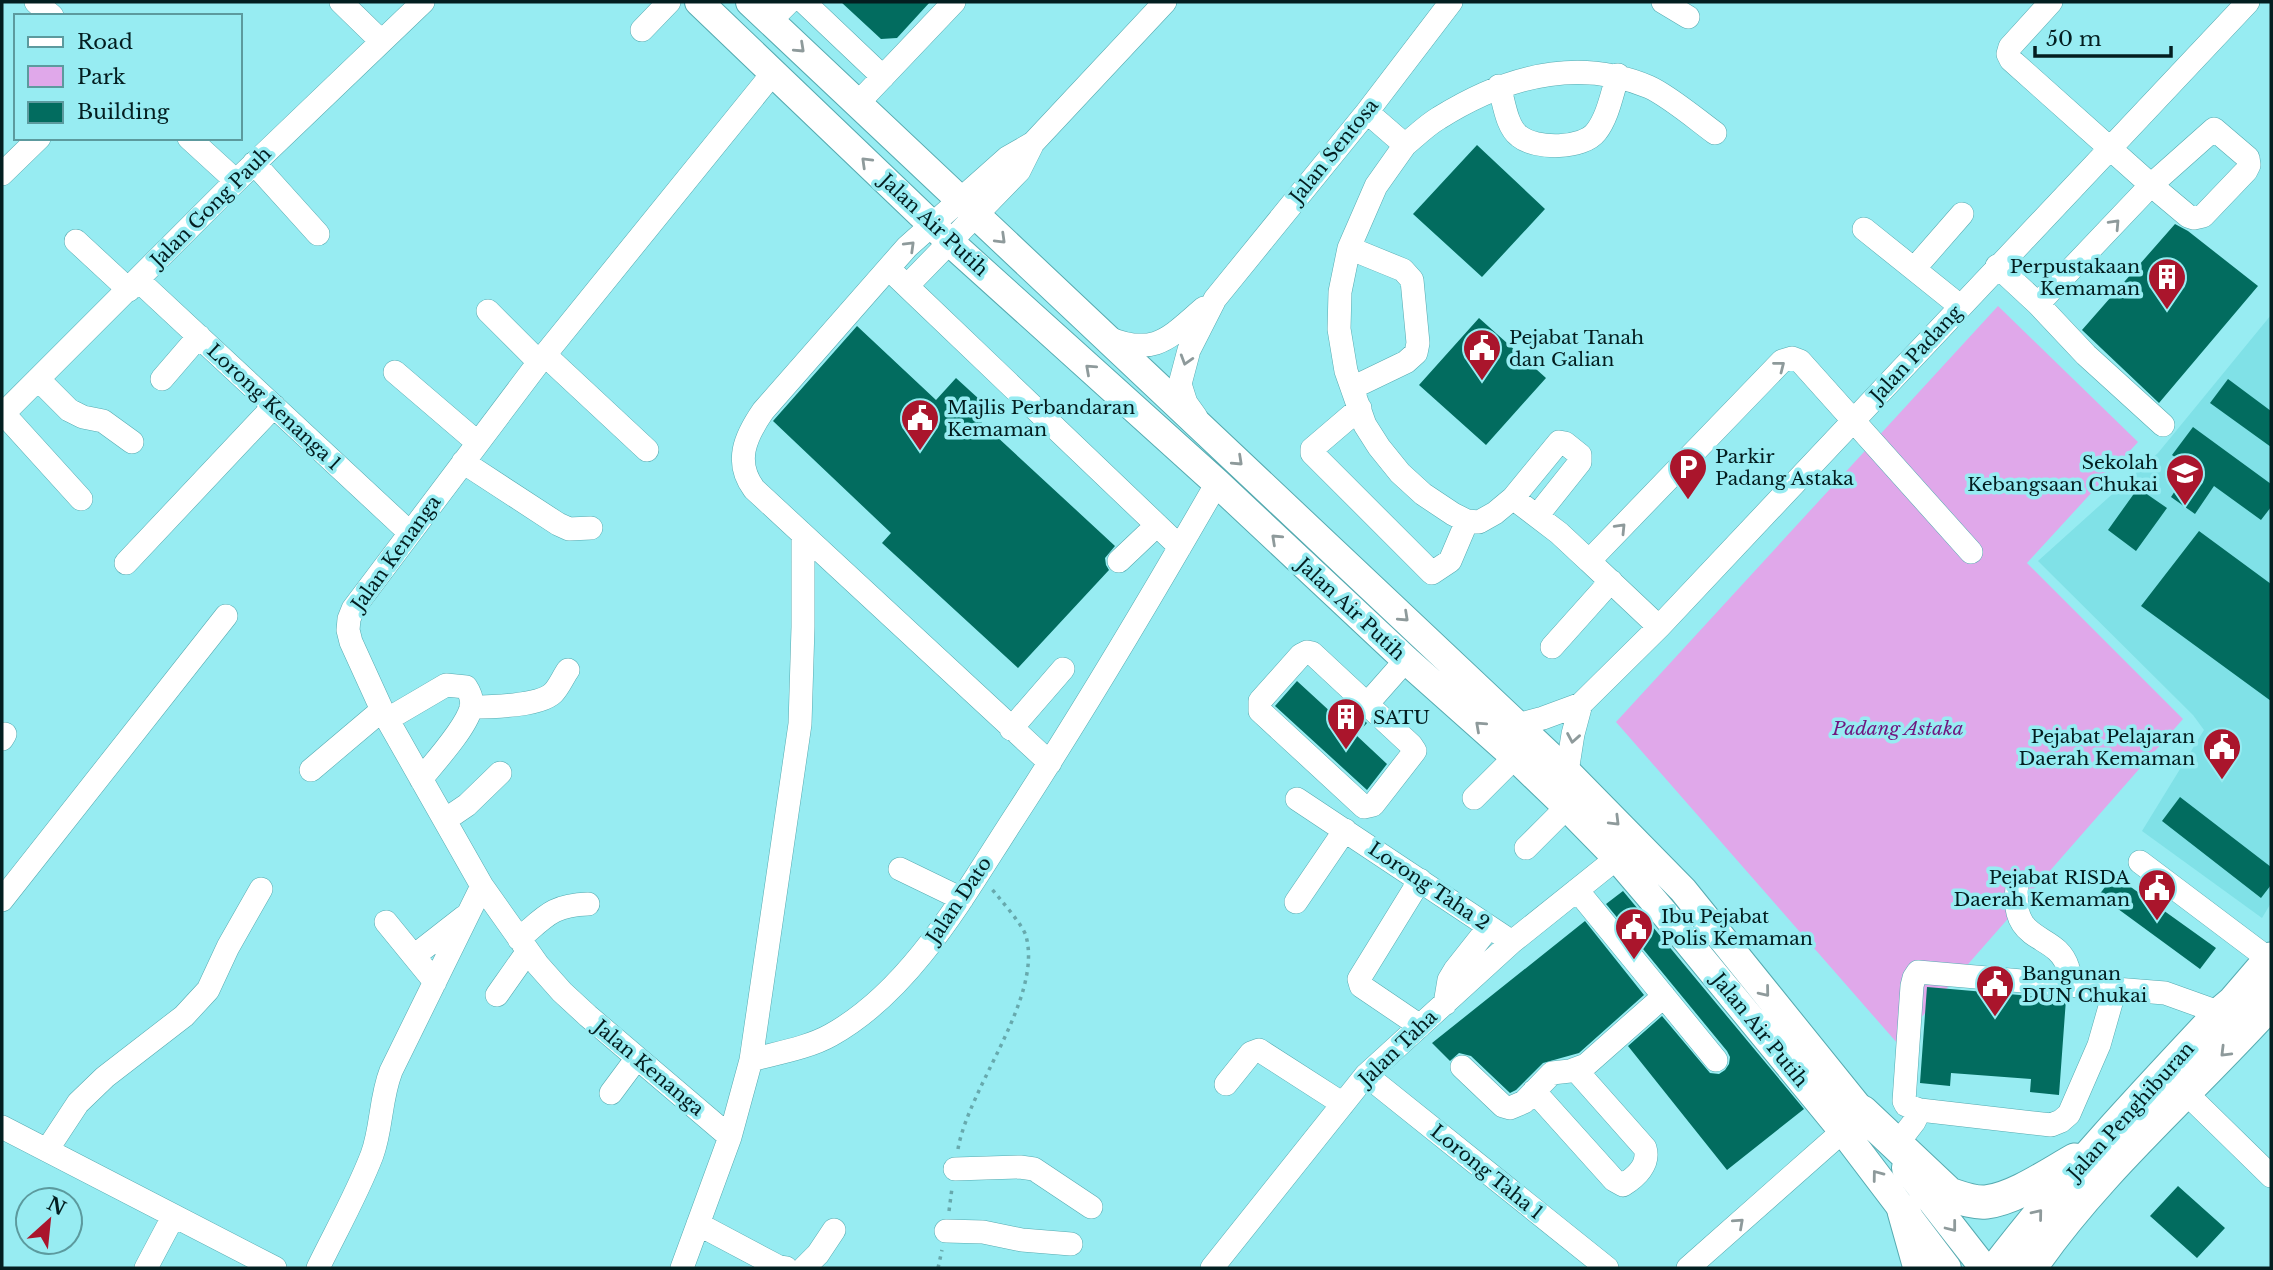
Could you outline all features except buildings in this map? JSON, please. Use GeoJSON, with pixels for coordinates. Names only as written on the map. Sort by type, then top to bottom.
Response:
{"type":"FeatureCollection","features":[{"type":"Feature","properties":{"kind":"highway","name":"Jalan Penghiburan"},"geometry":{"type":"LineString","coordinates":[[2030,1268],[2103,1157],[2221,1013],[2271,959]]}},
{"type":"Feature","properties":{"kind":"highway","name":"Jalan Penghiburan"},"geometry":{"type":"LineString","coordinates":[[1997,1268],[2039,1212],[2185,1092],[2271,1002]]}},
{"type":"Feature","properties":{"kind":"highway"},"geometry":{"type":"LineString","coordinates":[[1853,1121],[1897,1144],[1949,1194],[1966,1200],[1987,1202],[2103,1157]]}},
{"type":"Feature","properties":{"kind":"highway"},"geometry":{"type":"LineString","coordinates":[[2058,1268],[2103,1157]]}},
{"type":"Feature","properties":{"kind":"highway"},"geometry":{"type":"LineString","coordinates":[[1904,1210],[1920,1268]]}},
{"type":"Feature","properties":{"kind":"main road","name":"Jalan Air Putih"},"geometry":{"type":"LineString","coordinates":[[699,2],[942,234],[1217,483],[1567,807],[1617,858],[1984,1268]]}},
{"type":"Feature","properties":{"kind":"main road","name":"Jalan Air Putih"},"geometry":{"type":"LineString","coordinates":[[770,8],[858,103],[1567,772],[1683,890],[1853,1121],[1904,1210],[1947,1268]]}},
{"type":"Feature","properties":{"kind":"street"},"geometry":{"type":"LineString","coordinates":[[36,2],[50,14]]}},
{"type":"Feature","properties":{"kind":"street"},"geometry":{"type":"LineString","coordinates":[[341,2],[381,41]]}},
{"type":"Feature","properties":{"kind":"street","name":"Jalan Gong Pauh"},"geometry":{"type":"LineString","coordinates":[[3,414],[254,163],[423,2]]}},
{"type":"Feature","properties":{"kind":"street"},"geometry":{"type":"LineString","coordinates":[[642,30],[669,2]]}},
{"type":"Feature","properties":{"kind":"street"},"geometry":{"type":"LineString","coordinates":[[804,2],[883,77]]}},
{"type":"Feature","properties":{"kind":"street"},"geometry":{"type":"LineString","coordinates":[[907,286],[942,234],[968,208],[1007,158],[1033,144],[1165,2]]}},
{"type":"Feature","properties":{"kind":"street","name":"Jalan Sentosa"},"geometry":{"type":"LineString","coordinates":[[1215,299],[1367,112],[1451,2]]}},
{"type":"Feature","properties":{"kind":"street"},"geometry":{"type":"LineString","coordinates":[[1663,2],[1688,17]]}},
{"type":"Feature","properties":{"kind":"street"},"geometry":{"type":"LineString","coordinates":[[2038,304],[2151,186],[2011,60],[2008,54],[2010,47],[2051,2]]}},
{"type":"Feature","properties":{"kind":"street","name":"Jalan Padang"},"geometry":{"type":"LineString","coordinates":[[1581,704],[1659,627],[2248,2]]}},
{"type":"Feature","properties":{"kind":"street"},"geometry":{"type":"LineString","coordinates":[[858,103],[951,3]]}},
{"type":"Feature","properties":{"kind":"street"},"geometry":{"type":"LineString","coordinates":[[1537,516],[1580,461],[1580,455],[1565,443],[1559,442],[1513,498],[1495,513],[1479,522],[1467,521],[1431,500],[1400,473],[1364,425],[1339,329],[1340,292],[1349,248],[1376,186],[1405,145],[1437,119],[1499,86],[1541,75],[1584,71],[1618,75],[1652,88],[1715,133]]}},
{"type":"Feature","properties":{"kind":"street","name":"Jalan Kenanga"},"geometry":{"type":"LineString","coordinates":[[730,1137],[562,992],[523,945],[482,886],[385,715],[348,630],[353,609],[542,358],[773,74]]}},
{"type":"Feature","properties":{"kind":"street"},"geometry":{"type":"LineString","coordinates":[[1499,86],[1511,126],[1519,137],[1541,144],[1571,145],[1585,142],[1596,132],[1603,121],[1618,75]]}},
{"type":"Feature","properties":{"kind":"street"},"geometry":{"type":"LineString","coordinates":[[1367,112],[1405,145]]}},
{"type":"Feature","properties":{"kind":"street"},"geometry":{"type":"LineString","coordinates":[[2,174],[37,140]]}},
{"type":"Feature","properties":{"kind":"street"},"geometry":{"type":"LineString","coordinates":[[191,140],[236,181]]}},
{"type":"Feature","properties":{"kind":"street"},"geometry":{"type":"LineString","coordinates":[[254,163],[318,234]]}},
{"type":"Feature","properties":{"kind":"street"},"geometry":{"type":"LineString","coordinates":[[1914,269],[1962,214]]}},
{"type":"Feature","properties":{"kind":"street"},"geometry":{"type":"LineString","coordinates":[[1864,229],[1960,306]]}},
{"type":"Feature","properties":{"kind":"street"},"geometry":{"type":"LineString","coordinates":[[942,234],[907,247],[763,411],[748,437],[742,464],[746,478],[754,489],[1050,763]]}},
{"type":"Feature","properties":{"kind":"street","name":"Lorong Kenanga 1"},"geometry":{"type":"LineString","coordinates":[[76,241],[199,336],[410,533]]}},
{"type":"Feature","properties":{"kind":"street"},"geometry":{"type":"LineString","coordinates":[[1349,248],[1403,270],[1412,280],[1418,343],[1416,353],[1406,362],[1356,398],[1312,449],[1312,453],[1432,573],[1450,561],[1467,521]]}},
{"type":"Feature","properties":{"kind":"street"},"geometry":{"type":"LineString","coordinates":[[1997,266],[2038,304],[2086,355],[2163,425]]}},
{"type":"Feature","properties":{"kind":"street"},"geometry":{"type":"LineString","coordinates":[[889,269],[1180,547]]}},
{"type":"Feature","properties":{"kind":"street"},"geometry":{"type":"LineString","coordinates":[[1102,336],[1130,345],[1169,340],[1215,299]]}},
{"type":"Feature","properties":{"kind":"street"},"geometry":{"type":"LineString","coordinates":[[1203,428],[1186,403],[1180,384],[1189,350],[1215,299]]}},
{"type":"Feature","properties":{"kind":"street"},"geometry":{"type":"LineString","coordinates":[[488,312],[647,450]]}},
{"type":"Feature","properties":{"kind":"street"},"geometry":{"type":"LineString","coordinates":[[162,379],[199,336]]}},
{"type":"Feature","properties":{"kind":"street"},"geometry":{"type":"LineString","coordinates":[[1589,561],[1782,361],[1792,358],[1800,361],[1971,552]]}},
{"type":"Feature","properties":{"kind":"street"},"geometry":{"type":"LineString","coordinates":[[395,372],[478,443]]}},
{"type":"Feature","properties":{"kind":"street"},"geometry":{"type":"LineString","coordinates":[[38,379],[69,410],[83,417],[103,421],[132,442]]}},
{"type":"Feature","properties":{"kind":"street"},"geometry":{"type":"LineString","coordinates":[[126,563],[274,406]]}},
{"type":"Feature","properties":{"kind":"street"},"geometry":{"type":"LineString","coordinates":[[3,414],[81,499]]}},
{"type":"Feature","properties":{"kind":"street"},"geometry":{"type":"LineString","coordinates":[[463,462],[558,524],[569,529],[591,528]]}},
{"type":"Feature","properties":{"kind":"street","name":"Jalan Dato"},"geometry":{"type":"LineString","coordinates":[[751,1060],[830,1036],[891,988],[920,956],[962,899],[1050,763],[1217,483]]}},
{"type":"Feature","properties":{"kind":"street"},"geometry":{"type":"LineString","coordinates":[[1513,498],[1559,533],[1659,627]]}},
{"type":"Feature","properties":{"kind":"street"},"geometry":{"type":"LineString","coordinates":[[1119,561],[1157,525]]}},
{"type":"Feature","properties":{"kind":"street"},"geometry":{"type":"LineString","coordinates":[[682,1268],[730,1137],[751,1060],[800,724],[803,535]]}},
{"type":"Feature","properties":{"kind":"street"},"geometry":{"type":"LineString","coordinates":[[1552,647],[1611,581]]}},
{"type":"Feature","properties":{"kind":"street"},"geometry":{"type":"LineString","coordinates":[[2,900],[226,615]]}},
{"type":"Feature","properties":{"kind":"street"},"geometry":{"type":"LineString","coordinates":[[1307,652],[1312,653],[1368,703],[1415,751],[1373,805],[1364,807],[1260,711],[1259,706],[1260,701],[1301,655],[1307,652]]}},
{"type":"Feature","properties":{"kind":"street"},"geometry":{"type":"LineString","coordinates":[[1368,703],[1406,660]]}},
{"type":"Feature","properties":{"kind":"street"},"geometry":{"type":"LineString","coordinates":[[1011,729],[1063,669]]}},
{"type":"Feature","properties":{"kind":"street"},"geometry":{"type":"LineString","coordinates":[[471,707],[501,707],[544,699],[553,694],[568,670]]}},
{"type":"Feature","properties":{"kind":"street"},"geometry":{"type":"LineString","coordinates":[[312,770],[385,715],[446,685],[466,687],[471,693],[471,707],[466,719],[421,779]]}},
{"type":"Feature","properties":{"kind":"street"},"geometry":{"type":"LineString","coordinates":[[1517,725],[1581,704]]}},
{"type":"Feature","properties":{"kind":"street"},"geometry":{"type":"LineString","coordinates":[[1567,772],[1581,704]]}},
{"type":"Feature","properties":{"kind":"street"},"geometry":{"type":"LineString","coordinates":[[1474,798],[1515,757]]}},
{"type":"Feature","properties":{"kind":"street"},"geometry":{"type":"LineString","coordinates":[[445,820],[467,805],[500,772]]}},
{"type":"Feature","properties":{"kind":"street","name":"Lorong Taha 2"},"geometry":{"type":"LineString","coordinates":[[1297,799],[1512,942]]}},
{"type":"Feature","properties":{"kind":"street"},"geometry":{"type":"LineString","coordinates":[[1526,848],[1567,807]]}},
{"type":"Feature","properties":{"kind":"street"},"geometry":{"type":"LineString","coordinates":[[1296,902],[1345,830]]}},
{"type":"Feature","properties":{"kind":"street","name":"Jalan Taha"},"geometry":{"type":"LineString","coordinates":[[1212,1268],[1366,1075],[1512,942],[1617,858]]}},
{"type":"Feature","properties":{"kind":"street"},"geometry":{"type":"LineString","coordinates":[[2140,862],[2271,959]]}},
{"type":"Feature","properties":{"kind":"street"},"geometry":{"type":"LineString","coordinates":[[900,869],[962,899]]}},
{"type":"Feature","properties":{"kind":"street"},"geometry":{"type":"LineString","coordinates":[[1420,880],[1359,979],[1361,986],[1420,1026]]}},
{"type":"Feature","properties":{"kind":"street"},"geometry":{"type":"LineString","coordinates":[[318,1268],[372,1155],[385,1085],[482,886]]}},
{"type":"Feature","properties":{"kind":"street"},"geometry":{"type":"LineString","coordinates":[[2017,888],[2017,916],[2024,926],[2059,953],[2068,966],[2070,985]]}},
{"type":"Feature","properties":{"kind":"street"},"geometry":{"type":"LineString","coordinates":[[47,1150],[78,1103],[104,1077],[184,1016],[208,990],[228,947],[261,889]]}},
{"type":"Feature","properties":{"kind":"street"},"geometry":{"type":"LineString","coordinates":[[1577,890],[1716,1060]]}},
{"type":"Feature","properties":{"kind":"street"},"geometry":{"type":"LineString","coordinates":[[497,995],[523,945],[553,910],[567,904],[588,904]]}},
{"type":"Feature","properties":{"kind":"street"},"geometry":{"type":"LineString","coordinates":[[414,957],[469,913]]}},
{"type":"Feature","properties":{"kind":"street"},"geometry":{"type":"LineString","coordinates":[[386,922],[435,982]]}},
{"type":"Feature","properties":{"kind":"street"},"geometry":{"type":"LineString","coordinates":[[1445,1004],[1455,970],[1489,927]]}},
{"type":"Feature","properties":{"kind":"street"},"geometry":{"type":"LineString","coordinates":[[2115,989],[2099,1045],[2069,1114],[2061,1121],[2051,1125],[1920,1110],[1908,1106],[1904,1101],[1912,986],[1918,972],[2165,993],[2221,1013]]}},
{"type":"Feature","properties":{"kind":"street"},"geometry":{"type":"LineString","coordinates":[[1462,1067],[1503,1106],[1510,1108],[1524,1102],[1552,1073],[1586,1065],[1664,996]]}},
{"type":"Feature","properties":{"kind":"street"},"geometry":{"type":"LineString","coordinates":[[1226,1084],[1251,1053],[1259,1050],[1343,1104]]}},
{"type":"Feature","properties":{"kind":"street"},"geometry":{"type":"LineString","coordinates":[[611,1093],[637,1058]]}},
{"type":"Feature","properties":{"kind":"street"},"geometry":{"type":"LineString","coordinates":[[1534,1091],[1614,1180],[1623,1185],[1635,1177],[1646,1161],[1648,1157],[1645,1148],[1575,1069]]}},
{"type":"Feature","properties":{"kind":"street","name":"Lorong Taha 1"},"geometry":{"type":"LineString","coordinates":[[1366,1075],[1607,1268]]}},
{"type":"Feature","properties":{"kind":"street"},"geometry":{"type":"LineString","coordinates":[[2185,1092],[2271,1176]]}},
{"type":"Feature","properties":{"kind":"street"},"geometry":{"type":"LineString","coordinates":[[1897,1144],[1920,1110]]}},
{"type":"Feature","properties":{"kind":"street"},"geometry":{"type":"LineString","coordinates":[[1688,1268],[1853,1121]]}},
{"type":"Feature","properties":{"kind":"street"},"geometry":{"type":"LineString","coordinates":[[2,1127],[275,1268]]}},
{"type":"Feature","properties":{"kind":"street"},"geometry":{"type":"LineString","coordinates":[[954,1169],[1020,1167],[1034,1170],[1091,1207]]}},
{"type":"Feature","properties":{"kind":"street"},"geometry":{"type":"LineString","coordinates":[[146,1268],[173,1217]]}},
{"type":"Feature","properties":{"kind":"street"},"geometry":{"type":"LineString","coordinates":[[698,1224],[779,1268],[786,1268]]}},
{"type":"Feature","properties":{"kind":"street"},"geometry":{"type":"LineString","coordinates":[[804,1268],[818,1254],[834,1230]]}},
{"type":"Feature","properties":{"kind":"street"},"geometry":{"type":"LineString","coordinates":[[946,1231],[983,1231],[1022,1240],[1071,1244]]}},
{"type":"Feature","properties":{"kind":"path"},"geometry":{"type":"LineString","coordinates":[[938,1268],[954,1169],[966,1118],[1008,1029],[1028,969],[1026,934],[979,872]]}},
{"type":"Feature","properties":{"kind":"shaded area","name":"Sekolah Kebangsaan Chukai"},"geometry":{"type":"Polygon","coordinates":[[[2271,315],[2271,903],[2262,918],[2142,831],[2204,730],[2193,715],[2038,561],[2158,453],[2271,315]]]}},
{"type":"Feature","properties":{"kind":"green space","name":"Padang Astaka"},"geometry":{"type":"Polygon","coordinates":[[[1998,306],[2138,442],[2027,563],[2183,719],[1898,1044],[1616,722],[1998,306]]]}},
{"type":"Feature","properties":{"kind":"place","name":"Perpustakaan Kemaman"},"geometry":{"type":"Point","coordinates":[2167,311]}},
{"type":"Feature","properties":{"kind":"place","name":"Pejabat Tanah dan Galian"},"geometry":{"type":"Point","coordinates":[1482,382]}},
{"type":"Feature","properties":{"kind":"place","name":"Majlis Perbandaran Kemaman"},"geometry":{"type":"Point","coordinates":[920,452]}},
{"type":"Feature","properties":{"kind":"place","name":"Parkir Padang Astaka"},"geometry":{"type":"Point","coordinates":[1688,501]}},
{"type":"Feature","properties":{"kind":"place","name":"Sekolah Kebangsaan Chukai"},"geometry":{"type":"Point","coordinates":[2185,507]}},
{"type":"Feature","properties":{"kind":"place","name":"SATU"},"geometry":{"type":"Point","coordinates":[1346,751]}},
{"type":"Feature","properties":{"kind":"place","name":"Pejabat Pelajaran Daerah Kemaman"},"geometry":{"type":"Point","coordinates":[2222,781]}},
{"type":"Feature","properties":{"kind":"place","name":"Pejabat RISDA Daerah Kemaman"},"geometry":{"type":"Point","coordinates":[2157,922]}},
{"type":"Feature","properties":{"kind":"place","name":"Ibu Pejabat Polis Kemaman"},"geometry":{"type":"Point","coordinates":[1634,961]}},
{"type":"Feature","properties":{"kind":"place","name":"Bangunan DUN Chukai"},"geometry":{"type":"Point","coordinates":[1995,1018]}}]}
